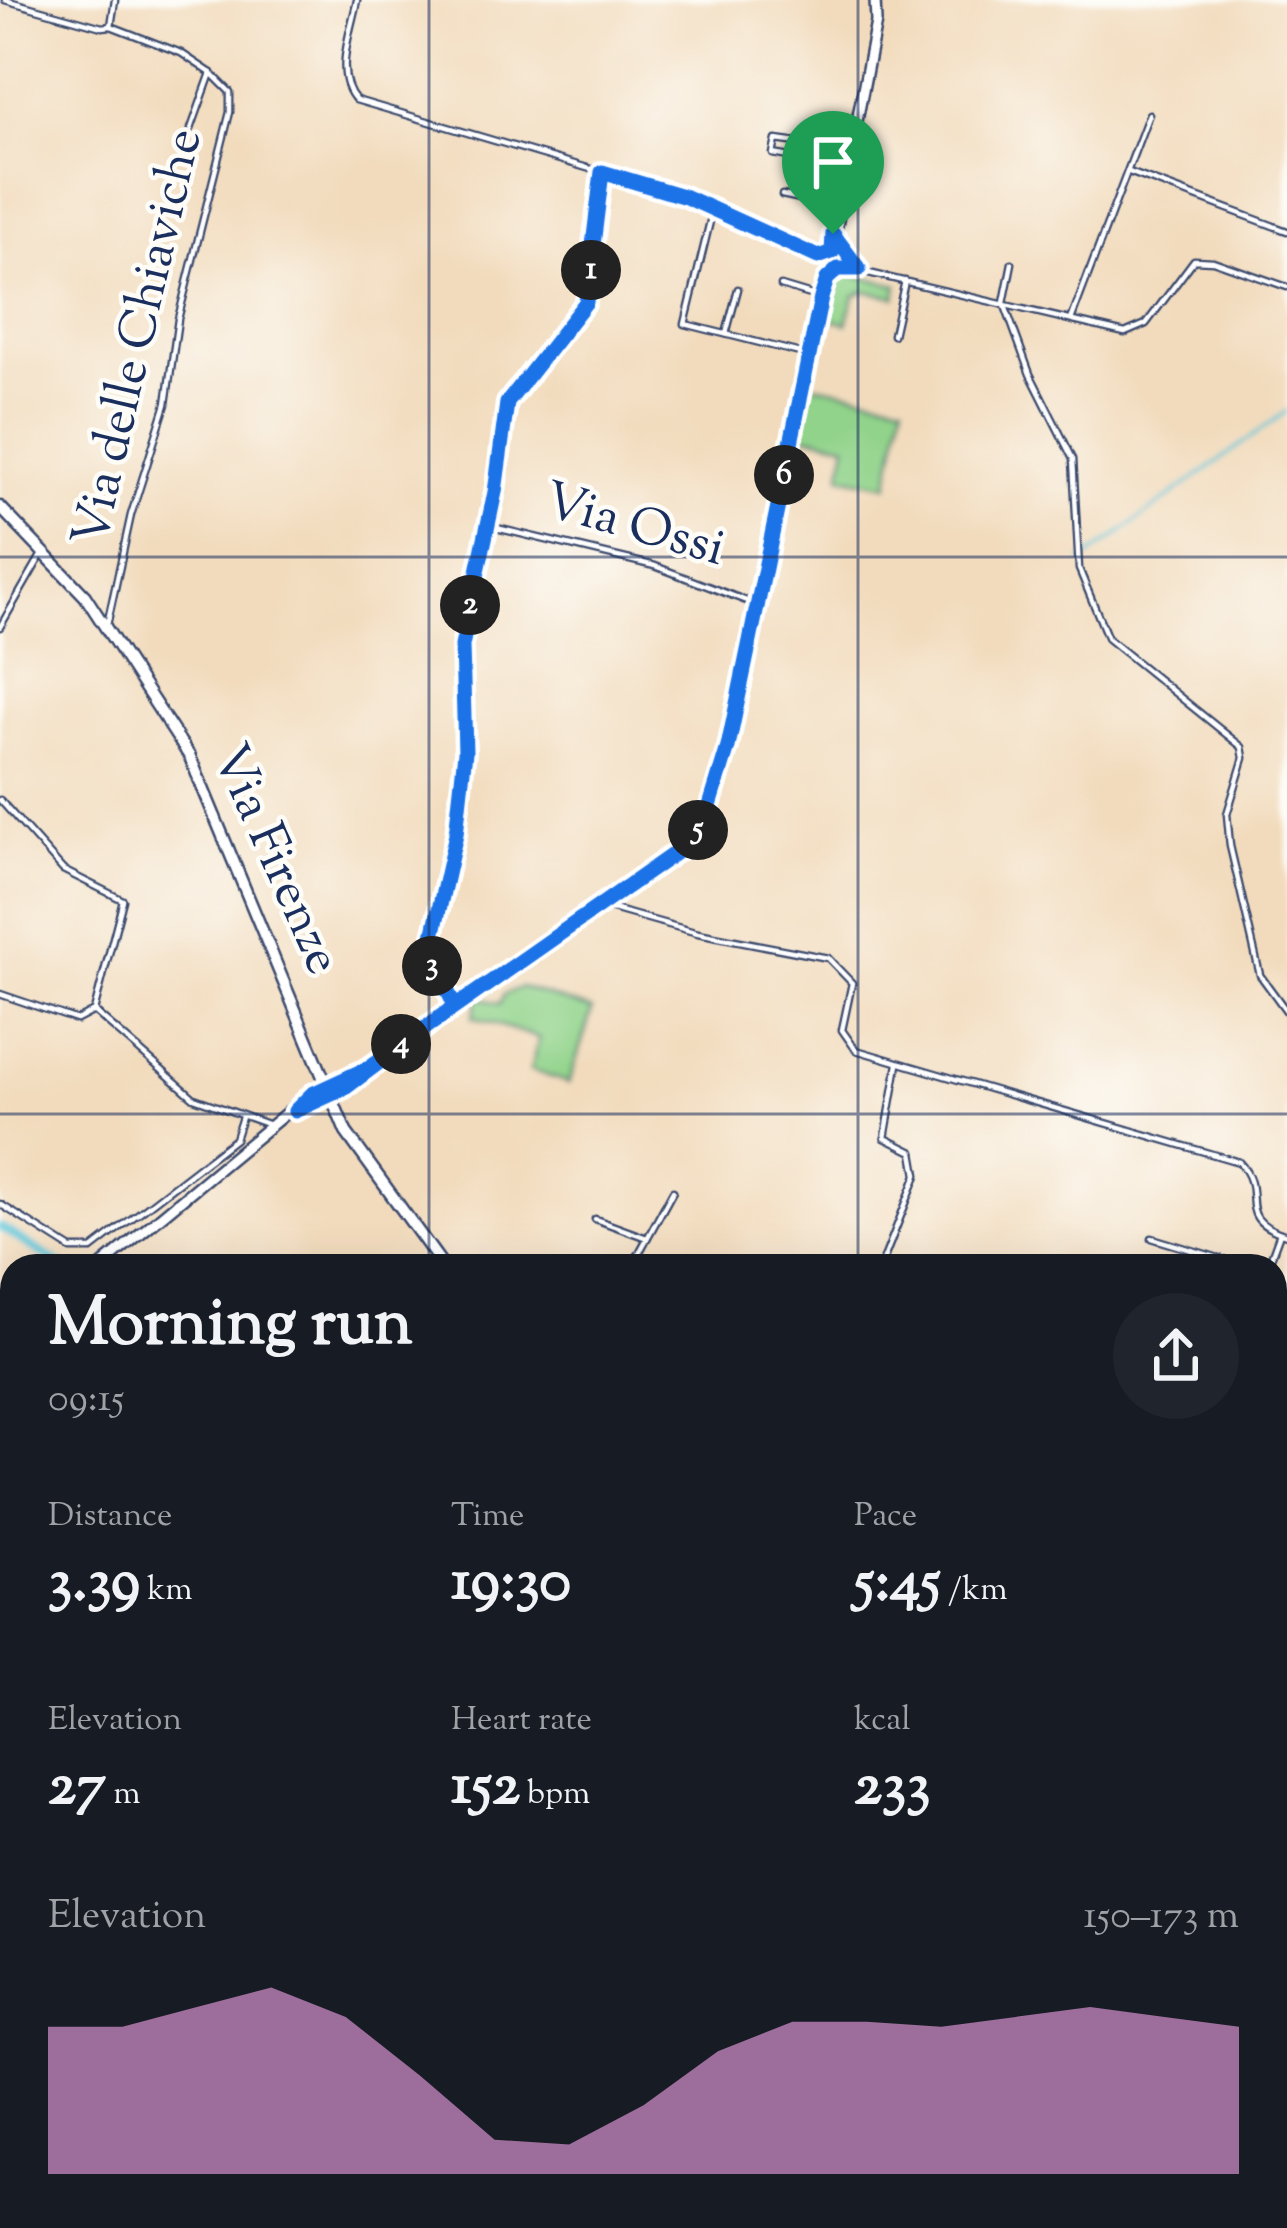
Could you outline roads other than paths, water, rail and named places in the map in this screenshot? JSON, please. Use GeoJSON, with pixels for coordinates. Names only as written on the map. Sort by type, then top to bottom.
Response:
{"type":"FeatureCollection","features":[{"type":"Feature","properties":{"kind":"main road","name":"Via Firenze"},"geometry":{"type":"LineString","coordinates":[[0,507],[45,550],[107,625],[190,757],[319,1064],[336,1089],[346,1132],[433,1254]]}},
{"type":"Feature","properties":{"kind":"street","name":"Via delle Chiaviche"},"geometry":{"type":"LineString","coordinates":[[5,0],[111,26],[181,53],[212,73],[230,92],[230,112],[178,319],[166,404],[137,493],[107,625]]}},
{"type":"Feature","properties":{"kind":"street"},"geometry":{"type":"LineString","coordinates":[[111,26],[115,0]]}},
{"type":"Feature","properties":{"kind":"street"},"geometry":{"type":"LineString","coordinates":[[357,0],[344,66],[346,88],[356,100],[602,172],[712,209],[859,269],[1112,331],[1137,330],[1194,260],[1213,261],[1287,287]]}},
{"type":"Feature","properties":{"kind":"street"},"geometry":{"type":"LineString","coordinates":[[835,260],[833,234],[876,22],[875,0]]}},
{"type":"Feature","properties":{"kind":"street","name":"Via delle Chiaviche"},"geometry":{"type":"LineString","coordinates":[[191,129],[212,73]]}},
{"type":"Feature","properties":{"kind":"street"},"geometry":{"type":"LineString","coordinates":[[1071,320],[1149,114]]}},
{"type":"Feature","properties":{"kind":"street"},"geometry":{"type":"LineString","coordinates":[[795,158],[846,167]]}},
{"type":"Feature","properties":{"kind":"street"},"geometry":{"type":"LineString","coordinates":[[455,1006],[429,954],[456,834],[465,752],[462,646],[488,526],[507,403],[586,302],[602,172]]}},
{"type":"Feature","properties":{"kind":"street"},"geometry":{"type":"LineString","coordinates":[[1127,172],[1287,231]]}},
{"type":"Feature","properties":{"kind":"street"},"geometry":{"type":"LineString","coordinates":[[782,195],[838,207]]}},
{"type":"Feature","properties":{"kind":"street"},"geometry":{"type":"LineString","coordinates":[[712,209],[685,324],[808,355]]}},
{"type":"Feature","properties":{"kind":"street","name":"Via Ossi"},"geometry":{"type":"LineString","coordinates":[[115,1254],[295,1111],[368,1068],[678,851],[706,819],[718,788],[821,298],[835,260]]}},
{"type":"Feature","properties":{"kind":"street"},"geometry":{"type":"LineString","coordinates":[[1012,262],[1004,303],[1037,391],[1072,459],[1075,548],[1099,625],[1108,639],[1242,747],[1244,758],[1227,814],[1230,846],[1260,975],[1287,1012]]}},
{"type":"Feature","properties":{"kind":"street"},"geometry":{"type":"LineString","coordinates":[[893,335],[905,281]]}},
{"type":"Feature","properties":{"kind":"street"},"geometry":{"type":"LineString","coordinates":[[781,286],[821,298]]}},
{"type":"Feature","properties":{"kind":"street"},"geometry":{"type":"LineString","coordinates":[[726,334],[738,289]]}},
{"type":"Feature","properties":{"kind":"street","name":"Via Ossi"},"geometry":{"type":"LineString","coordinates":[[488,526],[655,566],[757,605]]}},
{"type":"Feature","properties":{"kind":"street"},"geometry":{"type":"LineString","coordinates":[[0,627],[45,550]]}},
{"type":"Feature","properties":{"kind":"street"},"geometry":{"type":"LineString","coordinates":[[0,800],[63,870],[123,900],[94,1011],[76,1021],[0,994]]}},
{"type":"Feature","properties":{"kind":"street"},"geometry":{"type":"LineString","coordinates":[[602,906],[698,933],[828,958],[851,983],[845,1040],[898,1064],[1239,1162],[1251,1180],[1252,1212],[1259,1225],[1283,1234]]}},
{"type":"Feature","properties":{"kind":"street"},"geometry":{"type":"LineString","coordinates":[[94,1011],[170,1072],[178,1088],[242,1117],[276,1125]]}},
{"type":"Feature","properties":{"kind":"street"},"geometry":{"type":"LineString","coordinates":[[319,1064],[313,1099],[346,1132]]}},
{"type":"Feature","properties":{"kind":"street"},"geometry":{"type":"LineString","coordinates":[[886,1254],[917,1175],[913,1152],[885,1138],[898,1064]]}},
{"type":"Feature","properties":{"kind":"street"},"geometry":{"type":"LineString","coordinates":[[0,1204],[71,1249],[92,1249],[235,1139],[242,1117]]}},
{"type":"Feature","properties":{"kind":"street"},"geometry":{"type":"LineString","coordinates":[[638,1254],[673,1191]]}},
{"type":"Feature","properties":{"kind":"street"},"geometry":{"type":"LineString","coordinates":[[596,1219],[647,1238]]}},
{"type":"Feature","properties":{"kind":"street"},"geometry":{"type":"LineString","coordinates":[[1152,1238],[1205,1254]]}},
{"type":"Feature","properties":{"kind":"waterway"},"geometry":{"type":"LineString","coordinates":[[1082,561],[1287,411]]}},
{"type":"Feature","properties":{"kind":"waterway"},"geometry":{"type":"LineString","coordinates":[[0,1227],[43,1254]]}}]}
